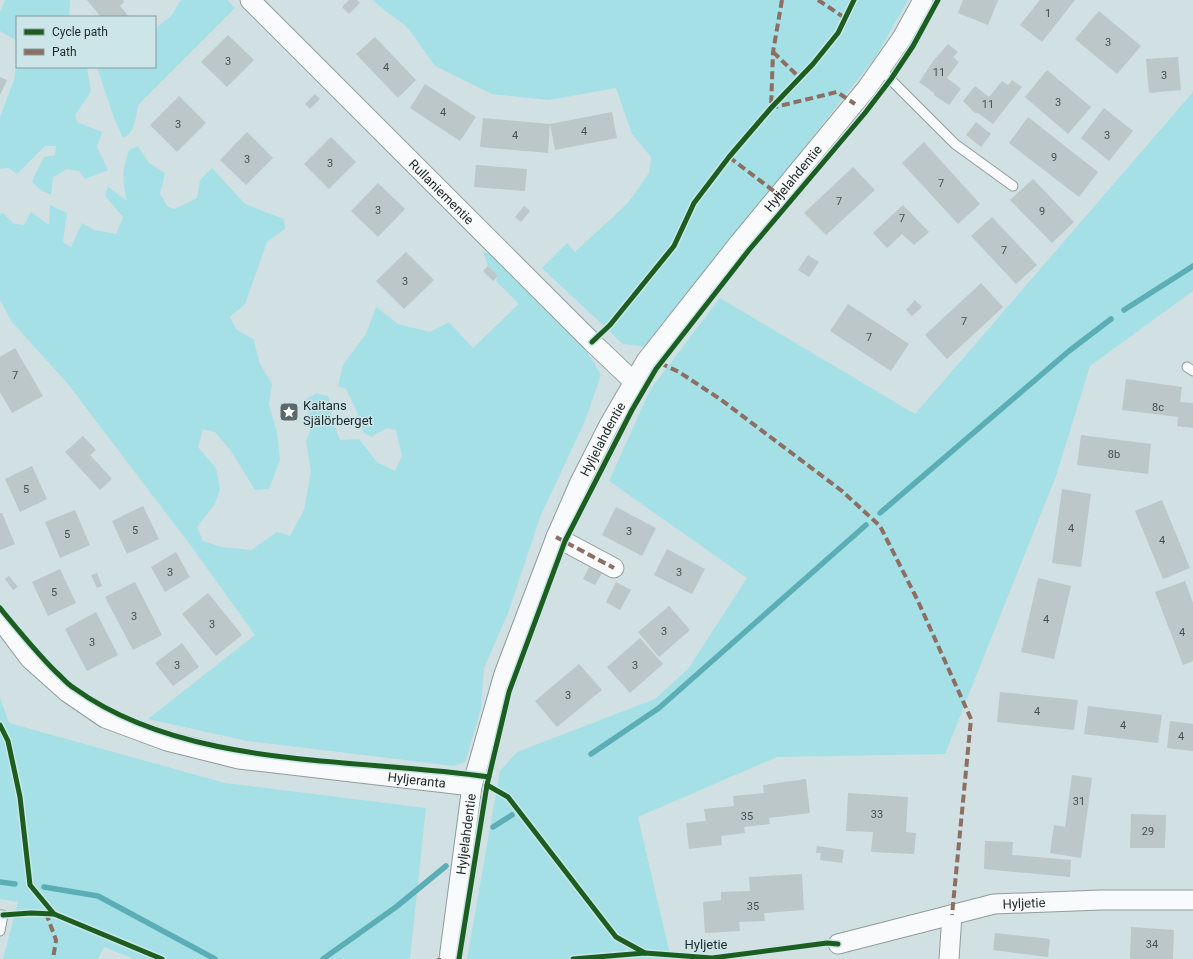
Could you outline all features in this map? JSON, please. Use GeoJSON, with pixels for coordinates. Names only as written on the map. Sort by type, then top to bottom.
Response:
{"type":"FeatureCollection","features":[{"type":"Feature","properties":{"kind":"street","name":"Rullaniementie"},"geometry":{"type":"LineString","coordinates":[[250,0],[598,348],[634,382]]}},
{"type":"Feature","properties":{"kind":"street","name":"Hyljelahdentie"},"geometry":{"type":"LineString","coordinates":[[449,959],[472,786],[504,674],[556,537],[580,482],[646,361],[715,272],[855,104],[902,38],[923,0]]}},
{"type":"Feature","properties":{"kind":"street"},"geometry":{"type":"LineString","coordinates":[[556,537],[614,568]]}},
{"type":"Feature","properties":{"kind":"street","name":"Hyljeranta"},"geometry":{"type":"LineString","coordinates":[[0,619],[30,659],[67,692],[105,718],[167,741],[239,759],[472,786]]}},
{"type":"Feature","properties":{"kind":"street","name":"Hyljetie"},"geometry":{"type":"LineString","coordinates":[[838,944],[994,904],[1101,900],[1193,900]]}},
{"type":"Feature","properties":{"kind":"street"},"geometry":{"type":"LineString","coordinates":[[949,959],[952,915]]}},
{"type":"Feature","properties":{"kind":"lane"},"geometry":{"type":"LineString","coordinates":[[880,69],[955,144],[1013,186]]}},
{"type":"Feature","properties":{"kind":"lane"},"geometry":{"type":"LineString","coordinates":[[0,915],[3,915],[0,931]]}},
{"type":"Feature","properties":{"kind":"shaded area"},"geometry":{"type":"Polygon","coordinates":[[[5,0],[70,0],[69,16],[16,16],[16,40],[0,31],[0,12],[5,0]]]}},
{"type":"Feature","properties":{"kind":"shaded area"},"geometry":{"type":"Polygon","coordinates":[[[181,0],[227,0],[235,8],[139,104],[133,128],[127,136],[123,138],[114,118],[97,68],[156,68],[156,28],[171,16],[181,0]]]}},
{"type":"Feature","properties":{"kind":"shaded area"},"geometry":{"type":"Polygon","coordinates":[[[908,0],[875,58],[646,347],[623,344],[542,268],[567,243],[575,252],[628,203],[649,173],[651,157],[632,134],[616,88],[549,100],[492,94],[435,66],[408,28],[373,1],[908,0]]]}},
{"type":"Feature","properties":{"kind":"shaded area"},"geometry":{"type":"Polygon","coordinates":[[[16,65],[16,68],[87,68],[91,92],[75,115],[77,122],[102,132],[97,147],[108,170],[85,179],[79,171],[67,169],[53,177],[51,195],[39,189],[32,181],[44,157],[55,155],[56,146],[45,146],[17,174],[9,168],[0,169],[0,117],[14,80],[16,65]]]}},
{"type":"Feature","properties":{"kind":"shaded area"},"geometry":{"type":"Polygon","coordinates":[[[1193,92],[1193,291],[1090,366],[1056,476],[945,754],[777,757],[638,817],[671,959],[467,959],[500,771],[517,752],[655,699],[688,669],[747,578],[609,481],[650,390],[720,298],[915,414],[1193,92]]]}},
{"type":"Feature","properties":{"kind":"shaded area"},"geometry":{"type":"Polygon","coordinates":[[[138,146],[149,163],[165,173],[160,194],[168,207],[175,209],[197,198],[200,180],[212,168],[245,204],[284,219],[285,229],[267,242],[245,304],[230,317],[236,329],[254,340],[259,362],[272,384],[269,404],[277,433],[280,460],[269,489],[255,490],[231,451],[215,432],[203,429],[198,447],[216,468],[220,489],[215,504],[197,527],[203,541],[222,547],[251,550],[277,532],[290,536],[304,510],[311,471],[306,442],[311,427],[306,399],[317,393],[329,397],[332,418],[340,440],[359,439],[377,462],[395,471],[402,456],[396,430],[387,428],[371,437],[363,432],[357,412],[346,389],[338,386],[343,365],[366,334],[376,307],[398,324],[430,332],[449,322],[473,348],[519,304],[496,281],[498,276],[488,266],[483,252],[496,256],[583,345],[601,375],[585,421],[540,517],[508,613],[484,668],[481,709],[465,762],[454,766],[247,741],[148,719],[255,635],[191,546],[68,384],[12,322],[0,300],[0,214],[3,213],[14,224],[24,225],[31,212],[49,225],[50,205],[67,213],[63,242],[71,247],[82,223],[94,230],[116,234],[123,217],[105,196],[108,187],[127,201],[124,187],[125,163],[129,150],[138,146]]]}},
{"type":"Feature","properties":{"kind":"shaded area"},"geometry":{"type":"Polygon","coordinates":[[[0,698],[9,723],[225,783],[426,808],[410,959],[134,959],[104,947],[98,959],[3,959],[18,902],[0,899],[0,698]]]}},
{"type":"Feature","properties":{"kind":"building"},"geometry":{"type":"Polygon","coordinates":[[[87,0],[123,0],[124,2],[120,6],[128,16],[100,16],[87,0]]]}},
{"type":"Feature","properties":{"kind":"building"},"geometry":{"type":"Polygon","coordinates":[[[349,0],[357,0],[360,3],[349,14],[342,7],[349,0]]]}},
{"type":"Feature","properties":{"kind":"building"},"geometry":{"type":"Polygon","coordinates":[[[963,0],[998,0],[988,25],[958,13],[963,0]]]}},
{"type":"Feature","properties":{"kind":"building"},"geometry":{"type":"Polygon","coordinates":[[[1040,0],[1075,0],[1042,42],[1020,25],[1040,0]]]}},
{"type":"Feature","properties":{"kind":"building"},"geometry":{"type":"Polygon","coordinates":[[[1099,11],[1141,46],[1117,74],[1075,39],[1099,11]]]}},
{"type":"Feature","properties":{"kind":"building"},"geometry":{"type":"Polygon","coordinates":[[[228,35],[254,60],[227,87],[201,62],[228,35]]]}},
{"type":"Feature","properties":{"kind":"building"},"geometry":{"type":"Polygon","coordinates":[[[375,37],[416,80],[398,98],[356,54],[375,37]]]}},
{"type":"Feature","properties":{"kind":"building"},"geometry":{"type":"Polygon","coordinates":[[[948,44],[958,52],[953,57],[959,62],[947,78],[961,89],[949,105],[919,82],[934,60],[948,44]]]}},
{"type":"Feature","properties":{"kind":"building"},"geometry":{"type":"Polygon","coordinates":[[[1178,57],[1181,90],[1149,93],[1146,59],[1178,57]]]}},
{"type":"Feature","properties":{"kind":"building"},"geometry":{"type":"Polygon","coordinates":[[[1047,70],[1091,107],[1068,134],[1025,97],[1047,70]]]}},
{"type":"Feature","properties":{"kind":"building"},"geometry":{"type":"Polygon","coordinates":[[[0,77],[7,80],[0,95],[0,77]]]}},
{"type":"Feature","properties":{"kind":"building"},"geometry":{"type":"Polygon","coordinates":[[[1012,80],[1022,87],[993,124],[978,113],[975,113],[963,101],[975,86],[989,97],[1002,81],[1008,85],[1012,80]]]}},
{"type":"Feature","properties":{"kind":"building"},"geometry":{"type":"Polygon","coordinates":[[[425,84],[476,117],[460,141],[410,108],[425,84]]]}},
{"type":"Feature","properties":{"kind":"building"},"geometry":{"type":"Polygon","coordinates":[[[315,94],[320,99],[310,109],[305,104],[315,94]]]}},
{"type":"Feature","properties":{"kind":"building"},"geometry":{"type":"Polygon","coordinates":[[[179,96],[206,123],[177,152],[150,125],[179,96]]]}},
{"type":"Feature","properties":{"kind":"building"},"geometry":{"type":"Polygon","coordinates":[[[1104,108],[1133,131],[1109,161],[1081,138],[1104,108]]]}},
{"type":"Feature","properties":{"kind":"building"},"geometry":{"type":"Polygon","coordinates":[[[612,112],[617,138],[555,150],[550,124],[612,112]]]}},
{"type":"Feature","properties":{"kind":"building"},"geometry":{"type":"Polygon","coordinates":[[[1028,117],[1098,172],[1079,197],[1009,143],[1028,117]]]}},
{"type":"Feature","properties":{"kind":"building"},"geometry":{"type":"Polygon","coordinates":[[[483,118],[550,124],[548,153],[480,147],[483,118]]]}},
{"type":"Feature","properties":{"kind":"building"},"geometry":{"type":"Polygon","coordinates":[[[976,122],[991,134],[981,147],[966,135],[976,122]]]}},
{"type":"Feature","properties":{"kind":"building"},"geometry":{"type":"Polygon","coordinates":[[[247,132],[273,158],[246,185],[220,160],[247,132]]]}},
{"type":"Feature","properties":{"kind":"building"},"geometry":{"type":"Polygon","coordinates":[[[331,137],[356,162],[329,189],[304,164],[331,137]]]}},
{"type":"Feature","properties":{"kind":"building"},"geometry":{"type":"Polygon","coordinates":[[[924,142],[980,204],[958,224],[902,163],[924,142]]]}},
{"type":"Feature","properties":{"kind":"building"},"geometry":{"type":"Polygon","coordinates":[[[476,165],[527,169],[525,191],[474,187],[476,165]]]}},
{"type":"Feature","properties":{"kind":"building"},"geometry":{"type":"Polygon","coordinates":[[[853,167],[875,190],[826,235],[804,213],[853,167]]]}},
{"type":"Feature","properties":{"kind":"building"},"geometry":{"type":"Polygon","coordinates":[[[1033,179],[1074,222],[1052,243],[1010,200],[1033,179]]]}},
{"type":"Feature","properties":{"kind":"building"},"geometry":{"type":"Polygon","coordinates":[[[378,183],[405,209],[378,237],[351,211],[378,183]]]}},
{"type":"Feature","properties":{"kind":"building"},"geometry":{"type":"Polygon","coordinates":[[[903,205],[929,232],[914,245],[902,234],[887,248],[873,233],[903,205]]]}},
{"type":"Feature","properties":{"kind":"building"},"geometry":{"type":"Polygon","coordinates":[[[524,206],[530,211],[521,222],[515,217],[524,206]]]}},
{"type":"Feature","properties":{"kind":"building"},"geometry":{"type":"Polygon","coordinates":[[[992,217],[1037,265],[1016,284],[971,236],[992,217]]]}},
{"type":"Feature","properties":{"kind":"building"},"geometry":{"type":"Polygon","coordinates":[[[406,252],[434,280],[404,309],[376,281],[406,252]]]}},
{"type":"Feature","properties":{"kind":"building"},"geometry":{"type":"Polygon","coordinates":[[[808,255],[819,262],[809,277],[798,270],[808,255]]]}},
{"type":"Feature","properties":{"kind":"building"},"geometry":{"type":"Polygon","coordinates":[[[488,266],[498,276],[493,281],[483,271],[488,266]]]}},
{"type":"Feature","properties":{"kind":"building"},"geometry":{"type":"Polygon","coordinates":[[[981,283],[1003,307],[947,359],[925,335],[981,283]]]}},
{"type":"Feature","properties":{"kind":"building"},"geometry":{"type":"Polygon","coordinates":[[[915,300],[922,307],[912,316],[906,310],[915,300]]]}},
{"type":"Feature","properties":{"kind":"building"},"geometry":{"type":"Polygon","coordinates":[[[848,304],[909,344],[891,371],[830,331],[848,304]]]}},
{"type":"Feature","properties":{"kind":"building"},"geometry":{"type":"Polygon","coordinates":[[[15,348],[43,396],[12,413],[0,392],[0,357],[15,348]]]}},
{"type":"Feature","properties":{"kind":"building"},"geometry":{"type":"Polygon","coordinates":[[[1126,379],[1182,387],[1180,402],[1193,403],[1193,428],[1177,426],[1178,417],[1122,410],[1126,379]]]}},
{"type":"Feature","properties":{"kind":"building"},"geometry":{"type":"Polygon","coordinates":[[[1081,435],[1151,444],[1148,474],[1077,465],[1081,435]]]}},
{"type":"Feature","properties":{"kind":"building"},"geometry":{"type":"Polygon","coordinates":[[[83,436],[96,450],[90,455],[112,479],[100,490],[65,452],[83,436]]]}},
{"type":"Feature","properties":{"kind":"building"},"geometry":{"type":"Polygon","coordinates":[[[32,466],[47,499],[20,512],[5,479],[32,466]]]}},
{"type":"Feature","properties":{"kind":"building"},"geometry":{"type":"Polygon","coordinates":[[[1062,489],[1091,494],[1081,567],[1052,563],[1062,489]]]}},
{"type":"Feature","properties":{"kind":"building"},"geometry":{"type":"Polygon","coordinates":[[[1162,500],[1190,568],[1163,579],[1135,511],[1162,500]]]}},
{"type":"Feature","properties":{"kind":"building"},"geometry":{"type":"Polygon","coordinates":[[[143,506],[159,539],[127,554],[112,521],[143,506]]]}},
{"type":"Feature","properties":{"kind":"building"},"geometry":{"type":"Polygon","coordinates":[[[616,507],[656,528],[642,556],[602,535],[616,507]]]}},
{"type":"Feature","properties":{"kind":"building"},"geometry":{"type":"Polygon","coordinates":[[[75,510],[90,545],[60,558],[45,522],[75,510]]]}},
{"type":"Feature","properties":{"kind":"building"},"geometry":{"type":"Polygon","coordinates":[[[0,513],[2,513],[15,544],[0,550],[0,513]]]}},
{"type":"Feature","properties":{"kind":"building"},"geometry":{"type":"Polygon","coordinates":[[[667,549],[705,569],[692,594],[654,575],[667,549]]]}},
{"type":"Feature","properties":{"kind":"building"},"geometry":{"type":"Polygon","coordinates":[[[176,552],[190,577],[165,592],[151,567],[176,552]]]}},
{"type":"Feature","properties":{"kind":"building"},"geometry":{"type":"Polygon","coordinates":[[[589,567],[602,573],[595,585],[583,579],[589,567]]]}},
{"type":"Feature","properties":{"kind":"building"},"geometry":{"type":"Polygon","coordinates":[[[60,569],[76,603],[48,616],[32,582],[60,569]]]}},
{"type":"Feature","properties":{"kind":"building"},"geometry":{"type":"Polygon","coordinates":[[[97,573],[102,586],[97,588],[91,575],[97,573]]]}},
{"type":"Feature","properties":{"kind":"building"},"geometry":{"type":"Polygon","coordinates":[[[9,576],[18,587],[13,590],[5,579],[9,576]]]}},
{"type":"Feature","properties":{"kind":"building"},"geometry":{"type":"Polygon","coordinates":[[[1038,578],[1071,586],[1054,659],[1021,652],[1038,578]]]}},
{"type":"Feature","properties":{"kind":"building"},"geometry":{"type":"Polygon","coordinates":[[[1185,581],[1193,603],[1193,661],[1183,665],[1155,592],[1185,581]]]}},
{"type":"Feature","properties":{"kind":"building"},"geometry":{"type":"Polygon","coordinates":[[[135,582],[162,635],[133,650],[105,597],[135,582]]]}},
{"type":"Feature","properties":{"kind":"building"},"geometry":{"type":"Polygon","coordinates":[[[616,582],[631,590],[620,610],[606,602],[616,582]]]}},
{"type":"Feature","properties":{"kind":"building"},"geometry":{"type":"Polygon","coordinates":[[[208,593],[242,635],[216,656],[182,614],[208,593]]]}},
{"type":"Feature","properties":{"kind":"building"},"geometry":{"type":"Polygon","coordinates":[[[669,606],[690,630],[659,657],[638,632],[669,606]]]}},
{"type":"Feature","properties":{"kind":"building"},"geometry":{"type":"Polygon","coordinates":[[[96,612],[118,655],[87,671],[65,629],[96,612]]]}},
{"type":"Feature","properties":{"kind":"building"},"geometry":{"type":"Polygon","coordinates":[[[640,638],[663,664],[630,693],[607,667],[640,638]]]}},
{"type":"Feature","properties":{"kind":"building"},"geometry":{"type":"Polygon","coordinates":[[[182,643],[199,667],[173,686],[155,663],[182,643]]]}},
{"type":"Feature","properties":{"kind":"building"},"geometry":{"type":"Polygon","coordinates":[[[579,664],[602,690],[557,727],[535,701],[579,664]]]}},
{"type":"Feature","properties":{"kind":"building"},"geometry":{"type":"Polygon","coordinates":[[[1000,692],[1078,700],[1074,730],[997,722],[1000,692]]]}},
{"type":"Feature","properties":{"kind":"building"},"geometry":{"type":"Polygon","coordinates":[[[1088,706],[1162,715],[1158,743],[1084,734],[1088,706]]]}},
{"type":"Feature","properties":{"kind":"building"},"geometry":{"type":"Polygon","coordinates":[[[1170,721],[1193,724],[1193,751],[1167,748],[1170,721]]]}},
{"type":"Feature","properties":{"kind":"building"},"geometry":{"type":"Polygon","coordinates":[[[1072,775],[1092,778],[1081,858],[1050,853],[1054,825],[1065,827],[1072,775]]]}},
{"type":"Feature","properties":{"kind":"building"},"geometry":{"type":"Polygon","coordinates":[[[806,779],[810,813],[769,818],[770,824],[744,827],[745,833],[721,836],[722,845],[689,849],[686,823],[706,821],[704,809],[734,806],[733,796],[764,793],[763,785],[806,779]]]}},
{"type":"Feature","properties":{"kind":"building"},"geometry":{"type":"Polygon","coordinates":[[[848,793],[908,797],[906,832],[916,833],[914,854],[871,852],[873,832],[846,831],[848,793]]]}},
{"type":"Feature","properties":{"kind":"building"},"geometry":{"type":"Polygon","coordinates":[[[1131,814],[1166,815],[1165,848],[1130,848],[1131,814]]]}},
{"type":"Feature","properties":{"kind":"building"},"geometry":{"type":"Polygon","coordinates":[[[985,841],[1013,842],[1012,855],[1071,860],[1070,877],[984,869],[985,841]]]}},
{"type":"Feature","properties":{"kind":"building"},"geometry":{"type":"Polygon","coordinates":[[[817,846],[844,850],[842,863],[820,860],[821,853],[816,853],[817,846]]]}},
{"type":"Feature","properties":{"kind":"building"},"geometry":{"type":"Polygon","coordinates":[[[802,874],[804,910],[764,913],[765,921],[739,922],[740,931],[705,933],[703,902],[721,900],[721,892],[750,891],[749,877],[802,874]]]}},
{"type":"Feature","properties":{"kind":"building"},"geometry":{"type":"Polygon","coordinates":[[[1131,927],[1174,930],[1173,959],[1130,959],[1131,927]]]}},
{"type":"Feature","properties":{"kind":"building"},"geometry":{"type":"Polygon","coordinates":[[[995,933],[1050,939],[1048,957],[993,950],[995,933]]]}},
{"type":"Feature","properties":{"kind":"waterway"},"geometry":{"type":"LineString","coordinates":[[1124,310],[1193,266]]}},
{"type":"Feature","properties":{"kind":"waterway"},"geometry":{"type":"LineString","coordinates":[[880,513],[1069,351],[1111,319]]}},
{"type":"Feature","properties":{"kind":"waterway"},"geometry":{"type":"LineString","coordinates":[[591,754],[659,708],[866,525]]}},
{"type":"Feature","properties":{"kind":"waterway"},"geometry":{"type":"LineString","coordinates":[[493,827],[512,815]]}},
{"type":"Feature","properties":{"kind":"waterway"},"geometry":{"type":"LineString","coordinates":[[323,959],[396,907],[446,866]]}},
{"type":"Feature","properties":{"kind":"waterway"},"geometry":{"type":"LineString","coordinates":[[0,882],[15,884]]}},
{"type":"Feature","properties":{"kind":"waterway"},"geometry":{"type":"LineString","coordinates":[[44,887],[98,896],[215,959]]}},
{"type":"Feature","properties":{"kind":"marked path"},"geometry":{"type":"LineString","coordinates":[[782,0],[773,52],[771,108],[837,92],[855,104]]}},
{"type":"Feature","properties":{"kind":"marked path"},"geometry":{"type":"LineString","coordinates":[[818,0],[845,18]]}},
{"type":"Feature","properties":{"kind":"marked path"},"geometry":{"type":"LineString","coordinates":[[773,52],[800,78]]}},
{"type":"Feature","properties":{"kind":"marked path"},"geometry":{"type":"LineString","coordinates":[[729,157],[779,195]]}},
{"type":"Feature","properties":{"kind":"marked path"},"geometry":{"type":"LineString","coordinates":[[660,363],[679,372],[720,399],[842,491],[880,526],[917,599],[971,719],[952,915]]}},
{"type":"Feature","properties":{"kind":"marked path"},"geometry":{"type":"LineString","coordinates":[[556,537],[614,568]]}},
{"type":"Feature","properties":{"kind":"marked path"},"geometry":{"type":"LineString","coordinates":[[46,913],[56,940],[53,959]]}},
{"type":"Feature","properties":{"kind":"cycle path"},"geometry":{"type":"LineString","coordinates":[[592,342],[610,325],[674,246],[694,203],[729,157],[771,108],[813,64],[838,33],[854,0]]}},
{"type":"Feature","properties":{"kind":"cycle path"},"geometry":{"type":"LineString","coordinates":[[459,959],[487,785],[509,692],[565,541],[632,410],[656,369],[749,250],[865,113],[891,79],[913,46],[938,0]]}},
{"type":"Feature","properties":{"kind":"cycle path"},"geometry":{"type":"LineString","coordinates":[[0,608],[41,657],[71,686],[119,715],[168,734],[220,747],[274,756],[489,777]]}},
{"type":"Feature","properties":{"kind":"cycle path"},"geometry":{"type":"LineString","coordinates":[[0,725],[8,741],[20,797],[30,885],[54,914],[162,959]]}},
{"type":"Feature","properties":{"kind":"cycle path"},"geometry":{"type":"LineString","coordinates":[[487,785],[508,797],[616,937],[645,953]]}},
{"type":"Feature","properties":{"kind":"cycle path"},"geometry":{"type":"LineString","coordinates":[[3,915],[31,913],[54,914]]}},
{"type":"Feature","properties":{"kind":"cycle path"},"geometry":{"type":"LineString","coordinates":[[573,959],[645,953],[712,958],[827,943],[838,944]]}},
{"type":"Feature","properties":{"kind":"place","name":"Kaitans Själörberget"},"geometry":{"type":"Point","coordinates":[289,412]}}]}
